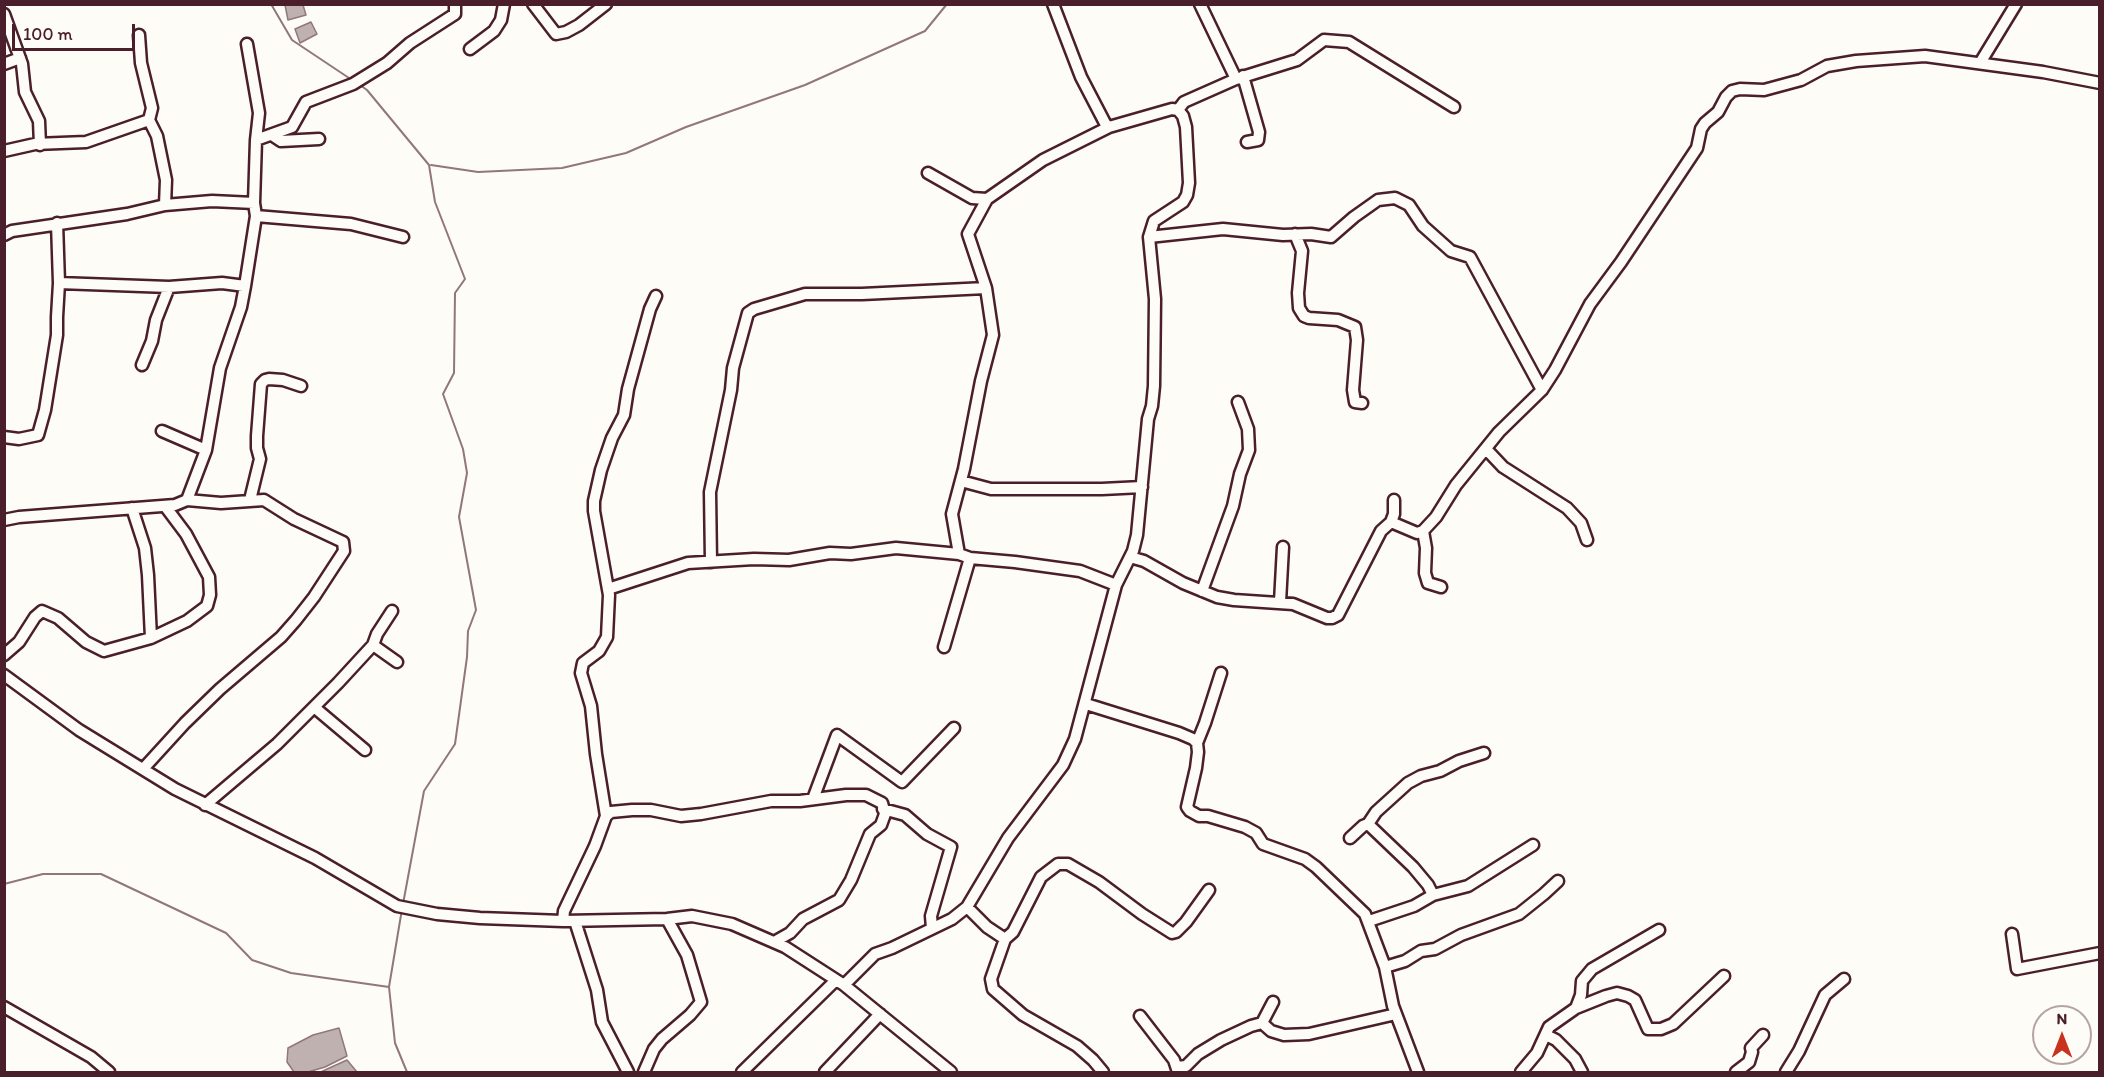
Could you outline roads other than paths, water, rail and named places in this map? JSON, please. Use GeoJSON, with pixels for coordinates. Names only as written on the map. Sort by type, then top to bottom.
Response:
{"type":"FeatureCollection","features":[{"type":"Feature","properties":{"kind":"street"},"geometry":{"type":"LineString","coordinates":[[256,140],[292,127],[306,102],[356,82],[387,63],[410,43],[454,14],[455,4]]}},
{"type":"Feature","properties":{"kind":"street"},"geometry":{"type":"LineString","coordinates":[[470,49],[494,31],[501,20],[504,4]]}},
{"type":"Feature","properties":{"kind":"street"},"geometry":{"type":"LineString","coordinates":[[533,4],[556,34],[579,25],[606,4]]}},
{"type":"Feature","properties":{"kind":"street"},"geometry":{"type":"LineString","coordinates":[[1053,4],[1081,77],[1106,125],[1109,126]]}},
{"type":"Feature","properties":{"kind":"street"},"geometry":{"type":"LineString","coordinates":[[1200,4],[1240,78],[1259,132],[1257,140],[1247,142]]}},
{"type":"Feature","properties":{"kind":"street"},"geometry":{"type":"LineString","coordinates":[[1980,63],[2016,4]]}},
{"type":"Feature","properties":{"kind":"street"},"geometry":{"type":"LineString","coordinates":[[4,14],[23,69],[25,92],[39,121],[40,145]]}},
{"type":"Feature","properties":{"kind":"street"},"geometry":{"type":"LineString","coordinates":[[139,35],[141,63],[152,108],[149,120],[157,136],[166,180],[165,205]]}},
{"type":"Feature","properties":{"kind":"street"},"geometry":{"type":"LineString","coordinates":[[1178,110],[1184,102],[1240,78],[1298,60],[1324,40],[1349,42],[1454,107]]}},
{"type":"Feature","properties":{"kind":"street"},"geometry":{"type":"LineString","coordinates":[[188,500],[206,450],[220,368],[241,307],[256,216],[254,203],[259,112],[247,44]]}},
{"type":"Feature","properties":{"kind":"street"},"geometry":{"type":"LineString","coordinates":[[1391,522],[1417,533],[1423,531],[1436,517],[1456,485],[1499,432],[1542,390],[1590,304],[1621,262],[1697,148],[1701,129],[1718,112],[1732,91],[1764,90],[1801,80],[1827,66],[1926,56],[2043,72],[2100,83]]}},
{"type":"Feature","properties":{"kind":"street"},"geometry":{"type":"LineString","coordinates":[[4,64],[20,58]]}},
{"type":"Feature","properties":{"kind":"street"},"geometry":{"type":"LineString","coordinates":[[958,554],[952,514],[993,335],[986,288],[968,234],[987,198],[1043,160],[1109,126],[1165,110],[1178,110]]}},
{"type":"Feature","properties":{"kind":"street"},"geometry":{"type":"LineString","coordinates":[[742,1072],[840,982],[875,954],[952,919],[967,907],[1008,838],[1063,765],[1075,739],[1116,585],[1130,557],[1137,535],[1148,419],[1154,386],[1155,299],[1149,237],[1154,220],[1183,202],[1189,183],[1186,128],[1183,116],[1178,110]]}},
{"type":"Feature","properties":{"kind":"street"},"geometry":{"type":"LineString","coordinates":[[4,152],[35,144],[86,142],[149,120]]}},
{"type":"Feature","properties":{"kind":"street"},"geometry":{"type":"LineString","coordinates":[[272,135],[281,141],[319,139]]}},
{"type":"Feature","properties":{"kind":"street"},"geometry":{"type":"LineString","coordinates":[[928,173],[972,198],[987,198]]}},
{"type":"Feature","properties":{"kind":"street"},"geometry":{"type":"LineString","coordinates":[[1149,237],[1223,229],[1331,237],[1378,200],[1395,198],[1409,205],[1424,226],[1451,251],[1470,257],[1542,390]]}},
{"type":"Feature","properties":{"kind":"street"},"geometry":{"type":"LineString","coordinates":[[4,235],[12,231],[127,214],[165,205],[212,201],[254,203]]}},
{"type":"Feature","properties":{"kind":"street"},"geometry":{"type":"LineString","coordinates":[[256,216],[351,224],[403,237]]}},
{"type":"Feature","properties":{"kind":"street"},"geometry":{"type":"LineString","coordinates":[[4,437],[19,439],[38,435],[45,410],[57,335],[59,284],[57,223]]}},
{"type":"Feature","properties":{"kind":"street"},"geometry":{"type":"LineString","coordinates":[[1295,234],[1302,250],[1299,308],[1304,316],[1309,318],[1338,320],[1355,327],[1353,390],[1355,402],[1362,403]]}},
{"type":"Feature","properties":{"kind":"street"},"geometry":{"type":"LineString","coordinates":[[59,284],[169,287],[222,284],[245,286]]}},
{"type":"Feature","properties":{"kind":"street"},"geometry":{"type":"LineString","coordinates":[[142,365],[169,287]]}},
{"type":"Feature","properties":{"kind":"street"},"geometry":{"type":"LineString","coordinates":[[711,562],[710,492],[731,390],[733,368],[748,313],[754,309],[805,294],[862,294],[986,288]]}},
{"type":"Feature","properties":{"kind":"street"},"geometry":{"type":"LineString","coordinates":[[563,921],[564,911],[595,846],[606,816],[591,706],[582,673],[583,663],[599,651],[607,637],[609,595],[594,501],[612,438],[624,415],[628,389],[650,309],[656,296]]}},
{"type":"Feature","properties":{"kind":"street"},"geometry":{"type":"LineString","coordinates":[[250,500],[260,459],[257,436],[261,384],[269,379],[283,380],[302,386]]}},
{"type":"Feature","properties":{"kind":"street"},"geometry":{"type":"LineString","coordinates":[[1202,591],[1233,506],[1240,474],[1249,450],[1248,429],[1238,402]]}},
{"type":"Feature","properties":{"kind":"street"},"geometry":{"type":"LineString","coordinates":[[162,431],[206,450]]}},
{"type":"Feature","properties":{"kind":"street"},"geometry":{"type":"LineString","coordinates":[[1486,449],[1503,467],[1567,508],[1581,523],[1587,540]]}},
{"type":"Feature","properties":{"kind":"street"},"geometry":{"type":"LineString","coordinates":[[961,481],[991,489],[1142,487]]}},
{"type":"Feature","properties":{"kind":"street"},"geometry":{"type":"LineString","coordinates":[[4,520],[175,505],[188,500],[221,503],[264,500],[294,519],[343,542],[344,551],[314,597],[281,637],[220,689],[143,769]]}},
{"type":"Feature","properties":{"kind":"street"},"geometry":{"type":"LineString","coordinates":[[1130,557],[1144,561],[1202,591],[1234,600],[1293,604],[1327,618],[1338,615],[1380,531],[1391,522],[1394,514],[1394,500]]}},
{"type":"Feature","properties":{"kind":"street"},"geometry":{"type":"LineString","coordinates":[[4,655],[19,642],[35,617],[42,611],[58,618],[86,642],[104,651],[151,638],[187,621],[207,606],[210,595],[209,577],[186,534],[165,506]]}},
{"type":"Feature","properties":{"kind":"street"},"geometry":{"type":"LineString","coordinates":[[132,508],[145,548],[151,638]]}},
{"type":"Feature","properties":{"kind":"street"},"geometry":{"type":"LineString","coordinates":[[1423,531],[1426,548],[1425,573],[1428,583],[1441,587]]}},
{"type":"Feature","properties":{"kind":"street"},"geometry":{"type":"LineString","coordinates":[[1280,602],[1283,547]]}},
{"type":"Feature","properties":{"kind":"street"},"geometry":{"type":"LineString","coordinates":[[608,589],[688,563],[754,559],[789,560],[830,553],[851,554],[896,548],[1080,571],[1116,585]]}},
{"type":"Feature","properties":{"kind":"street"},"geometry":{"type":"LineString","coordinates":[[944,646],[970,558]]}},
{"type":"Feature","properties":{"kind":"street"},"geometry":{"type":"LineString","coordinates":[[205,805],[278,744],[314,708],[373,645],[392,611]]}},
{"type":"Feature","properties":{"kind":"street"},"geometry":{"type":"LineString","coordinates":[[373,645],[397,662]]}},
{"type":"Feature","properties":{"kind":"street"},"geometry":{"type":"LineString","coordinates":[[1221,672],[1197,743],[1196,768],[1187,807],[1190,812],[1199,816],[1208,816],[1245,826],[1256,833],[1263,844],[1305,859],[1365,914],[1385,967],[1388,992],[1418,1072]]}},
{"type":"Feature","properties":{"kind":"street"},"geometry":{"type":"LineString","coordinates":[[4,675],[79,730],[143,769],[205,805],[315,858],[402,907],[437,914],[480,918],[575,921],[667,919],[692,916],[732,924],[785,947],[840,982],[951,1072]]}},
{"type":"Feature","properties":{"kind":"street"},"geometry":{"type":"LineString","coordinates":[[1086,704],[1179,733],[1197,743]]}},
{"type":"Feature","properties":{"kind":"street"},"geometry":{"type":"LineString","coordinates":[[314,708],[364,750]]}},
{"type":"Feature","properties":{"kind":"street"},"geometry":{"type":"LineString","coordinates":[[813,799],[837,735],[902,782],[954,728]]}},
{"type":"Feature","properties":{"kind":"street"},"geometry":{"type":"LineString","coordinates":[[1350,838],[1368,824],[1376,812],[1408,783],[1484,753]]}},
{"type":"Feature","properties":{"kind":"street"},"geometry":{"type":"LineString","coordinates":[[606,816],[611,812],[651,810],[681,816],[732,810],[771,801],[866,795],[882,803],[885,814],[881,825],[870,834],[851,880],[839,900],[803,919],[790,933],[774,942]]}},
{"type":"Feature","properties":{"kind":"street"},"geometry":{"type":"LineString","coordinates":[[883,809],[905,815],[927,834],[951,847],[931,916],[932,928]]}},
{"type":"Feature","properties":{"kind":"street"},"geometry":{"type":"LineString","coordinates":[[1368,824],[1413,867],[1433,895]]}},
{"type":"Feature","properties":{"kind":"street"},"geometry":{"type":"LineString","coordinates":[[1369,921],[1414,906],[1433,895],[1468,886],[1533,846]]}},
{"type":"Feature","properties":{"kind":"street"},"geometry":{"type":"LineString","coordinates":[[1103,1072],[1077,1046],[1023,1015],[993,989],[991,979],[1005,939],[1013,932],[1041,878],[1058,864],[1068,864],[1099,882],[1172,933],[1186,922],[1209,890]]}},
{"type":"Feature","properties":{"kind":"street"},"geometry":{"type":"LineString","coordinates":[[1385,967],[1405,961],[1421,951],[1435,949],[1461,935],[1519,914],[1558,881]]}},
{"type":"Feature","properties":{"kind":"street"},"geometry":{"type":"LineString","coordinates":[[967,907],[987,927],[1005,939]]}},
{"type":"Feature","properties":{"kind":"street"},"geometry":{"type":"LineString","coordinates":[[644,1072],[654,1049],[662,1039],[690,1015],[701,1002],[687,955],[667,919]]}},
{"type":"Feature","properties":{"kind":"street"},"geometry":{"type":"LineString","coordinates":[[575,921],[597,990],[602,1022],[628,1072]]}},
{"type":"Feature","properties":{"kind":"street"},"geometry":{"type":"LineString","coordinates":[[1576,1008],[1581,995],[1582,981],[1592,969],[1659,930]]}},
{"type":"Feature","properties":{"kind":"street"},"geometry":{"type":"LineString","coordinates":[[2013,934],[2017,969],[2100,952]]}},
{"type":"Feature","properties":{"kind":"street"},"geometry":{"type":"LineString","coordinates":[[1521,1072],[1537,1053],[1549,1027],[1576,1008],[1617,993],[1635,1000],[1648,1029],[1661,1029],[1673,1024],[1724,976]]}},
{"type":"Feature","properties":{"kind":"street"},"geometry":{"type":"LineString","coordinates":[[1785,1072],[1799,1051],[1825,995],[1845,979]]}},
{"type":"Feature","properties":{"kind":"street"},"geometry":{"type":"LineString","coordinates":[[1140,1016],[1178,1070],[1221,1040],[1262,1023],[1272,1002]]}},
{"type":"Feature","properties":{"kind":"street"},"geometry":{"type":"LineString","coordinates":[[4,1007],[91,1057],[109,1072]]}},
{"type":"Feature","properties":{"kind":"street"},"geometry":{"type":"LineString","coordinates":[[825,1072],[880,1014]]}},
{"type":"Feature","properties":{"kind":"street"},"geometry":{"type":"LineString","coordinates":[[1262,1023],[1271,1031],[1284,1035],[1309,1034],[1396,1014]]}},
{"type":"Feature","properties":{"kind":"street"},"geometry":{"type":"LineString","coordinates":[[1546,1035],[1575,1059],[1582,1072]]}},
{"type":"Feature","properties":{"kind":"street"},"geometry":{"type":"LineString","coordinates":[[1736,1072],[1749,1062],[1751,1048],[1763,1035]]}},
{"type":"Feature","properties":{"kind":"waterway"},"geometry":{"type":"LineString","coordinates":[[271,4],[292,40],[352,80]]}},
{"type":"Feature","properties":{"kind":"waterway"},"geometry":{"type":"LineString","coordinates":[[431,165],[478,172],[562,168],[626,153],[686,127],[805,85],[925,31],[947,4]]}},
{"type":"Feature","properties":{"kind":"waterway"},"geometry":{"type":"LineString","coordinates":[[360,85],[367,90],[429,165],[435,202],[465,279],[455,293],[454,373],[443,394],[463,449],[467,473],[459,517],[476,610],[468,631],[467,657],[455,744],[424,791],[403,904]]}},
{"type":"Feature","properties":{"kind":"waterway"},"geometry":{"type":"LineString","coordinates":[[4,884],[43,874],[101,874],[226,933],[252,960],[291,973],[389,987]]}},
{"type":"Feature","properties":{"kind":"waterway"},"geometry":{"type":"LineString","coordinates":[[402,909],[389,987],[395,1043],[407,1072]]}}]}
